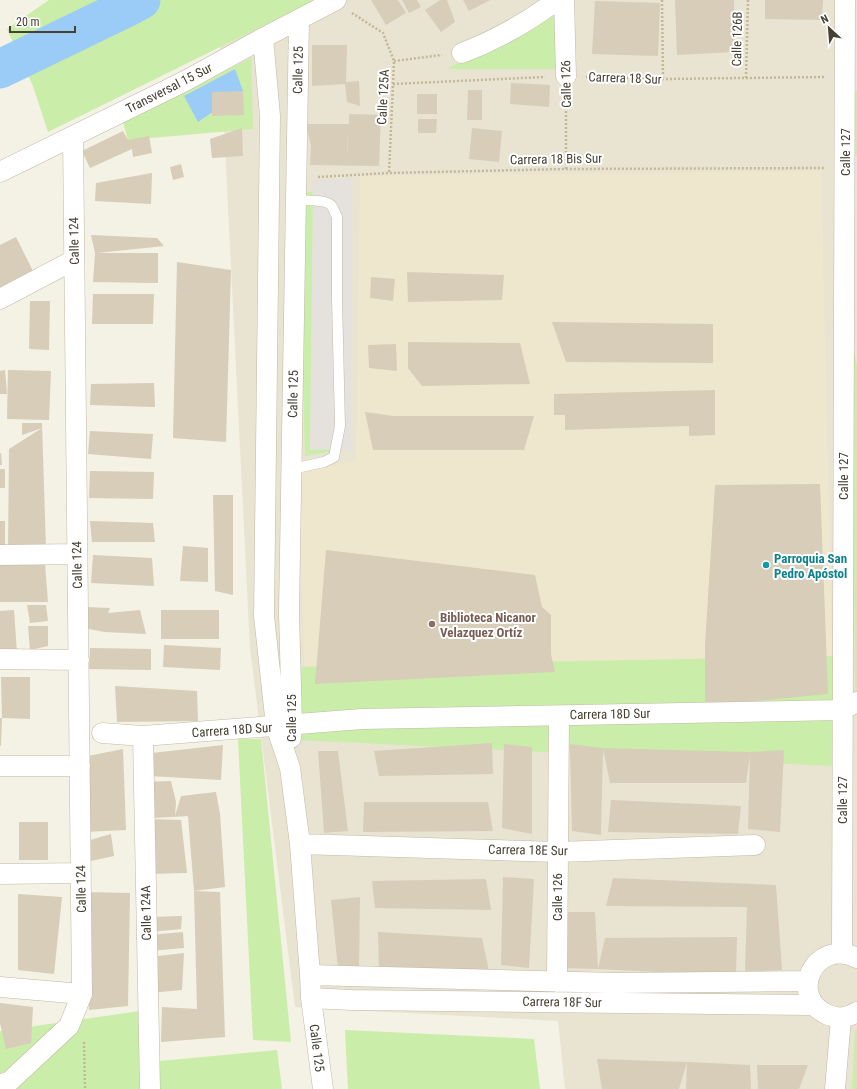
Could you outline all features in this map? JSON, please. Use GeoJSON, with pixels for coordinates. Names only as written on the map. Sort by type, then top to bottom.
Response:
{"type":"FeatureCollection","features":[{"type":"Feature","properties":{"kind":"street","name":"Transversal 15 Sur"},"geometry":{"type":"LineString","coordinates":[[0,172],[185,81],[335,0]]}},
{"type":"Feature","properties":{"kind":"street"},"geometry":{"type":"LineString","coordinates":[[462,53],[486,44],[538,15],[557,0]]}},
{"type":"Feature","properties":{"kind":"street","name":"Calle 126"},"geometry":{"type":"LineString","coordinates":[[564,0],[566,76]]}},
{"type":"Feature","properties":{"kind":"street","name":"Calle 127"},"geometry":{"type":"LineString","coordinates":[[845,0],[851,77],[849,170],[849,955]]}},
{"type":"Feature","properties":{"kind":"street","name":"Calle 125"},"geometry":{"type":"LineString","coordinates":[[284,725],[289,613],[299,20]]}},
{"type":"Feature","properties":{"kind":"street","name":"Calle 125"},"geometry":{"type":"LineString","coordinates":[[263,38],[270,116],[264,616],[284,725],[300,844],[311,998],[322,1089]]}},
{"type":"Feature","properties":{"kind":"street","name":"Calle 124"},"geometry":{"type":"LineString","coordinates":[[73,136],[82,994]]}},
{"type":"Feature","properties":{"kind":"street"},"geometry":{"type":"LineString","coordinates":[[0,299],[74,260]]}},
{"type":"Feature","properties":{"kind":"street"},"geometry":{"type":"LineString","coordinates":[[0,555],[77,554]]}},
{"type":"Feature","properties":{"kind":"street"},"geometry":{"type":"LineString","coordinates":[[0,659],[78,660]]}},
{"type":"Feature","properties":{"kind":"street","name":"Carrera 18D Sur"},"geometry":{"type":"LineString","coordinates":[[102,733],[143,736],[362,719],[850,706]]}},
{"type":"Feature","properties":{"kind":"street","name":"Carrera 18D Sur"},"geometry":{"type":"LineString","coordinates":[[362,719],[784,713]]}},
{"type":"Feature","properties":{"kind":"street","name":"Calle 126"},"geometry":{"type":"LineString","coordinates":[[557,982],[559,717]]}},
{"type":"Feature","properties":{"kind":"street","name":"Calle 124A"},"geometry":{"type":"LineString","coordinates":[[143,736],[150,1089]]}},
{"type":"Feature","properties":{"kind":"street"},"geometry":{"type":"LineString","coordinates":[[0,766],[80,766]]}},
{"type":"Feature","properties":{"kind":"street","name":"Carrera 18E Sur"},"geometry":{"type":"LineString","coordinates":[[300,844],[558,852],[755,845]]}},
{"type":"Feature","properties":{"kind":"street"},"geometry":{"type":"LineString","coordinates":[[0,874],[81,873]]}},
{"type":"Feature","properties":{"kind":"street"},"geometry":{"type":"LineString","coordinates":[[836,1089],[849,1015],[832,1017],[822,1012],[814,1005],[810,998],[807,981],[810,972],[823,958],[832,954],[849,955]]}},
{"type":"Feature","properties":{"kind":"street","name":"Carrera 18F Sur"},"geometry":{"type":"LineString","coordinates":[[310,975],[624,983],[807,981]]}},
{"type":"Feature","properties":{"kind":"street"},"geometry":{"type":"LineString","coordinates":[[0,987],[82,994],[69,1026],[10,1081],[0,1085]]}},
{"type":"Feature","properties":{"kind":"street","name":"Carrera 18F Sur"},"geometry":{"type":"LineString","coordinates":[[311,998],[352,1000],[814,1005]]}},
{"type":"Feature","properties":{"kind":"lane"},"geometry":{"type":"LineString","coordinates":[[292,469],[324,462],[334,457],[340,426],[337,217],[330,204],[324,202],[296,200]]}},
{"type":"Feature","properties":{"kind":"path","name":"Calle 125A"},"geometry":{"type":"LineString","coordinates":[[335,0],[383,33],[394,61],[389,173]]}},
{"type":"Feature","properties":{"kind":"path"},"geometry":{"type":"LineString","coordinates":[[662,0],[663,79]]}},
{"type":"Feature","properties":{"kind":"path","name":"Calle 126B"},"geometry":{"type":"LineString","coordinates":[[746,78],[748,0]]}},
{"type":"Feature","properties":{"kind":"path"},"geometry":{"type":"LineString","coordinates":[[394,61],[462,53]]}},
{"type":"Feature","properties":{"kind":"path","name":"Carrera 18 Sur"},"geometry":{"type":"LineString","coordinates":[[393,84],[566,76],[663,79],[851,77]]}},
{"type":"Feature","properties":{"kind":"path","name":"Calle 126"},"geometry":{"type":"LineString","coordinates":[[566,76],[566,169]]}},
{"type":"Feature","properties":{"kind":"path","name":"Carrera 18 Bis Sur"},"geometry":{"type":"LineString","coordinates":[[296,178],[389,173],[566,169],[849,170]]}},
{"type":"Feature","properties":{"kind":"shaded area"},"geometry":{"type":"Polygon","coordinates":[[[230,0],[857,0],[857,1089],[565,1089],[558,1021],[295,1007],[250,648],[218,6],[230,0]]]}},
{"type":"Feature","properties":{"kind":"shaded area"},"geometry":{"type":"Polygon","coordinates":[[[821,171],[833,686],[306,703],[298,474],[328,466],[356,461],[360,176],[821,171]]]}},
{"type":"Feature","properties":{"kind":"shaded area"},"geometry":{"type":"Polygon","coordinates":[[[351,178],[351,452],[344,449],[310,450],[313,180],[351,178]]]}},
{"type":"Feature","properties":{"kind":"green space"},"geometry":{"type":"Polygon","coordinates":[[[49,0],[315,0],[48,132],[33,86],[7,29],[49,0]]]}},
{"type":"Feature","properties":{"kind":"green space"},"geometry":{"type":"Polygon","coordinates":[[[560,9],[563,69],[447,69],[560,9]]]}},
{"type":"Feature","properties":{"kind":"green space"},"geometry":{"type":"Polygon","coordinates":[[[251,58],[253,129],[128,140],[123,122],[251,58]]]}},
{"type":"Feature","properties":{"kind":"green space"},"geometry":{"type":"Polygon","coordinates":[[[857,91],[857,155],[847,160],[845,92],[857,91]]]}},
{"type":"Feature","properties":{"kind":"green space"},"geometry":{"type":"Polygon","coordinates":[[[345,186],[344,449],[305,456],[298,194],[345,186]]]}},
{"type":"Feature","properties":{"kind":"green space"},"geometry":{"type":"Polygon","coordinates":[[[852,340],[857,366],[857,691],[855,693],[852,340]]]}},
{"type":"Feature","properties":{"kind":"green space"},"geometry":{"type":"Polygon","coordinates":[[[835,656],[833,766],[299,740],[292,667],[835,656]]]}},
{"type":"Feature","properties":{"kind":"green space"},"geometry":{"type":"Polygon","coordinates":[[[238,739],[261,739],[291,1042],[253,1040],[238,739]]]}},
{"type":"Feature","properties":{"kind":"green space"},"geometry":{"type":"Polygon","coordinates":[[[140,1011],[140,1089],[0,1089],[0,1031],[140,1011]]]}},
{"type":"Feature","properties":{"kind":"green space"},"geometry":{"type":"Polygon","coordinates":[[[857,1029],[857,1089],[852,1089],[855,1030],[857,1029]]]}},
{"type":"Feature","properties":{"kind":"green space"},"geometry":{"type":"Polygon","coordinates":[[[345,1030],[534,1039],[540,1089],[348,1089],[345,1030]]]}},
{"type":"Feature","properties":{"kind":"green space"},"geometry":{"type":"Polygon","coordinates":[[[277,1050],[282,1089],[160,1089],[160,1061],[277,1050]]]}},
{"type":"Feature","properties":{"kind":"water"},"geometry":{"type":"Polygon","coordinates":[[[235,69],[243,91],[198,122],[184,96],[235,69]]]}},
{"type":"Feature","properties":{"kind":"building"},"geometry":{"type":"Polygon","coordinates":[[[371,0],[398,0],[406,13],[386,25],[371,0]]]}},
{"type":"Feature","properties":{"kind":"building"},"geometry":{"type":"Polygon","coordinates":[[[402,0],[417,0],[421,7],[409,13],[402,0]]]}},
{"type":"Feature","properties":{"kind":"building"},"geometry":{"type":"Polygon","coordinates":[[[440,0],[447,0],[455,22],[441,32],[425,10],[440,0]]]}},
{"type":"Feature","properties":{"kind":"building"},"geometry":{"type":"Polygon","coordinates":[[[463,0],[490,0],[469,11],[463,0]]]}},
{"type":"Feature","properties":{"kind":"building"},"geometry":{"type":"Polygon","coordinates":[[[675,0],[734,0],[735,52],[677,55],[675,0]]]}},
{"type":"Feature","properties":{"kind":"building"},"geometry":{"type":"Polygon","coordinates":[[[765,0],[823,0],[822,20],[765,19],[765,0]]]}},
{"type":"Feature","properties":{"kind":"building"},"geometry":{"type":"Polygon","coordinates":[[[595,1],[660,3],[658,56],[592,54],[595,1]]]}},
{"type":"Feature","properties":{"kind":"building"},"geometry":{"type":"Polygon","coordinates":[[[312,45],[347,45],[346,82],[359,81],[360,106],[347,102],[345,84],[312,86],[312,45]]]}},
{"type":"Feature","properties":{"kind":"building"},"geometry":{"type":"Polygon","coordinates":[[[511,83],[550,85],[549,107],[510,104],[511,83]]]}},
{"type":"Feature","properties":{"kind":"building"},"geometry":{"type":"Polygon","coordinates":[[[468,90],[482,90],[482,120],[467,120],[468,90]]]}},
{"type":"Feature","properties":{"kind":"building"},"geometry":{"type":"Polygon","coordinates":[[[243,91],[244,115],[212,116],[212,92],[243,91]]]}},
{"type":"Feature","properties":{"kind":"building"},"geometry":{"type":"Polygon","coordinates":[[[417,94],[437,94],[437,114],[417,114],[417,94]]]}},
{"type":"Feature","properties":{"kind":"building"},"geometry":{"type":"Polygon","coordinates":[[[349,114],[381,115],[379,166],[310,165],[311,145],[306,124],[349,124],[349,114]]]}},
{"type":"Feature","properties":{"kind":"building"},"geometry":{"type":"Polygon","coordinates":[[[418,119],[437,119],[436,133],[418,133],[418,119]]]}},
{"type":"Feature","properties":{"kind":"building"},"geometry":{"type":"Polygon","coordinates":[[[242,128],[243,156],[212,158],[210,139],[242,128]]]}},
{"type":"Feature","properties":{"kind":"building"},"geometry":{"type":"Polygon","coordinates":[[[472,128],[502,131],[499,162],[469,159],[472,128]]]}},
{"type":"Feature","properties":{"kind":"building"},"geometry":{"type":"Polygon","coordinates":[[[123,131],[128,140],[149,136],[152,153],[133,157],[132,149],[90,168],[82,151],[123,131]]]}},
{"type":"Feature","properties":{"kind":"building"},"geometry":{"type":"Polygon","coordinates":[[[181,164],[184,177],[173,180],[170,167],[181,164]]]}},
{"type":"Feature","properties":{"kind":"building"},"geometry":{"type":"Polygon","coordinates":[[[152,173],[151,204],[95,201],[96,183],[152,173]]]}},
{"type":"Feature","properties":{"kind":"building"},"geometry":{"type":"Polygon","coordinates":[[[91,235],[157,238],[164,246],[97,253],[158,253],[158,283],[93,282],[95,253],[91,235]]]}},
{"type":"Feature","properties":{"kind":"building"},"geometry":{"type":"Polygon","coordinates":[[[16,237],[34,273],[0,290],[0,245],[16,237]]]}},
{"type":"Feature","properties":{"kind":"building"},"geometry":{"type":"Polygon","coordinates":[[[177,262],[231,270],[226,442],[173,438],[177,262]]]}},
{"type":"Feature","properties":{"kind":"building"},"geometry":{"type":"Polygon","coordinates":[[[407,272],[504,275],[502,300],[408,302],[407,272]]]}},
{"type":"Feature","properties":{"kind":"building"},"geometry":{"type":"Polygon","coordinates":[[[371,277],[395,279],[393,301],[370,298],[371,277]]]}},
{"type":"Feature","properties":{"kind":"building"},"geometry":{"type":"Polygon","coordinates":[[[93,294],[154,294],[153,324],[92,324],[93,294]]]}},
{"type":"Feature","properties":{"kind":"building"},"geometry":{"type":"Polygon","coordinates":[[[30,301],[50,301],[49,350],[29,349],[30,301]]]}},
{"type":"Feature","properties":{"kind":"building"},"geometry":{"type":"Polygon","coordinates":[[[552,322],[713,324],[713,363],[566,362],[552,322]]]}},
{"type":"Feature","properties":{"kind":"building"},"geometry":{"type":"Polygon","coordinates":[[[408,342],[520,343],[530,384],[422,386],[408,368],[408,342]]]}},
{"type":"Feature","properties":{"kind":"building"},"geometry":{"type":"Polygon","coordinates":[[[396,344],[397,371],[369,368],[368,345],[396,344]]]}},
{"type":"Feature","properties":{"kind":"building"},"geometry":{"type":"Polygon","coordinates":[[[5,370],[7,394],[0,394],[0,371],[5,370]]]}},
{"type":"Feature","properties":{"kind":"building"},"geometry":{"type":"Polygon","coordinates":[[[8,370],[51,371],[49,420],[7,419],[8,370]]]}},
{"type":"Feature","properties":{"kind":"building"},"geometry":{"type":"Polygon","coordinates":[[[154,383],[155,407],[90,405],[91,384],[154,383]]]}},
{"type":"Feature","properties":{"kind":"building"},"geometry":{"type":"Polygon","coordinates":[[[715,390],[715,435],[689,436],[689,426],[565,430],[565,415],[554,415],[554,394],[715,390]]]}},
{"type":"Feature","properties":{"kind":"building"},"geometry":{"type":"Polygon","coordinates":[[[365,412],[393,416],[534,416],[524,450],[373,450],[365,412]]]}},
{"type":"Feature","properties":{"kind":"building"},"geometry":{"type":"Polygon","coordinates":[[[22,423],[42,423],[46,549],[8,549],[9,449],[42,428],[22,435],[22,423]]]}},
{"type":"Feature","properties":{"kind":"building"},"geometry":{"type":"Polygon","coordinates":[[[90,431],[153,434],[151,459],[88,454],[90,431]]]}},
{"type":"Feature","properties":{"kind":"building"},"geometry":{"type":"Polygon","coordinates":[[[1,453],[2,465],[0,465],[1,453]]]}},
{"type":"Feature","properties":{"kind":"building"},"geometry":{"type":"Polygon","coordinates":[[[0,469],[5,469],[5,488],[0,488],[0,469]]]}},
{"type":"Feature","properties":{"kind":"building"},"geometry":{"type":"Polygon","coordinates":[[[90,471],[154,472],[153,499],[89,498],[90,471]]]}},
{"type":"Feature","properties":{"kind":"building","name":"Parroquia San Pedro Apóstol"},"geometry":{"type":"Polygon","coordinates":[[[820,484],[828,694],[705,706],[705,645],[715,485],[820,484]]]}},
{"type":"Feature","properties":{"kind":"building"},"geometry":{"type":"Polygon","coordinates":[[[213,495],[233,495],[233,595],[215,591],[213,495]]]}},
{"type":"Feature","properties":{"kind":"building"},"geometry":{"type":"Polygon","coordinates":[[[0,521],[5,521],[5,548],[0,548],[0,521]]]}},
{"type":"Feature","properties":{"kind":"building"},"geometry":{"type":"Polygon","coordinates":[[[90,521],[153,523],[155,542],[92,542],[90,521]]]}},
{"type":"Feature","properties":{"kind":"building"},"geometry":{"type":"Polygon","coordinates":[[[183,546],[208,548],[208,582],[180,581],[183,546]]]}},
{"type":"Feature","properties":{"kind":"building","name":"Biblioteca Nicanor Velazquez Ortíz"},"geometry":{"type":"Polygon","coordinates":[[[326,550],[535,575],[542,607],[551,615],[551,654],[555,672],[315,684],[326,550]]]}},
{"type":"Feature","properties":{"kind":"building"},"geometry":{"type":"Polygon","coordinates":[[[93,555],[152,558],[154,586],[91,583],[93,555]]]}},
{"type":"Feature","properties":{"kind":"building"},"geometry":{"type":"Polygon","coordinates":[[[0,564],[45,564],[48,602],[0,602],[0,564]]]}},
{"type":"Feature","properties":{"kind":"building"},"geometry":{"type":"Polygon","coordinates":[[[27,605],[46,605],[48,621],[30,623],[27,605]]]}},
{"type":"Feature","properties":{"kind":"building"},"geometry":{"type":"Polygon","coordinates":[[[87,607],[110,608],[108,613],[140,610],[146,634],[105,632],[83,628],[87,607]]]}},
{"type":"Feature","properties":{"kind":"building"},"geometry":{"type":"Polygon","coordinates":[[[14,610],[17,653],[0,654],[0,611],[14,610]]]}},
{"type":"Feature","properties":{"kind":"building"},"geometry":{"type":"Polygon","coordinates":[[[161,610],[219,610],[219,639],[161,639],[161,610]]]}},
{"type":"Feature","properties":{"kind":"building"},"geometry":{"type":"Polygon","coordinates":[[[28,626],[48,626],[48,646],[30,650],[28,626]]]}},
{"type":"Feature","properties":{"kind":"building"},"geometry":{"type":"Polygon","coordinates":[[[164,645],[221,648],[220,670],[163,667],[164,645]]]}},
{"type":"Feature","properties":{"kind":"building"},"geometry":{"type":"Polygon","coordinates":[[[90,648],[151,649],[151,670],[89,669],[90,648]]]}},
{"type":"Feature","properties":{"kind":"building"},"geometry":{"type":"Polygon","coordinates":[[[1,677],[30,677],[30,719],[2,718],[1,677]]]}},
{"type":"Feature","properties":{"kind":"building"},"geometry":{"type":"Polygon","coordinates":[[[115,686],[197,691],[198,721],[117,722],[115,686]]]}},
{"type":"Feature","properties":{"kind":"building"},"geometry":{"type":"Polygon","coordinates":[[[0,718],[2,718],[1,746],[0,746],[0,718]]]}},
{"type":"Feature","properties":{"kind":"building"},"geometry":{"type":"Polygon","coordinates":[[[492,743],[493,774],[379,776],[374,751],[492,743]]]}},
{"type":"Feature","properties":{"kind":"building"},"geometry":{"type":"Polygon","coordinates":[[[504,744],[532,747],[532,834],[502,828],[504,744]]]}},
{"type":"Feature","properties":{"kind":"building"},"geometry":{"type":"Polygon","coordinates":[[[570,744],[603,748],[601,835],[572,831],[570,744]]]}},
{"type":"Feature","properties":{"kind":"building"},"geometry":{"type":"Polygon","coordinates":[[[223,745],[221,780],[149,776],[152,753],[223,745]]]}},
{"type":"Feature","properties":{"kind":"building"},"geometry":{"type":"Polygon","coordinates":[[[603,748],[750,752],[784,750],[780,832],[748,829],[750,754],[746,783],[610,783],[603,748]]]}},
{"type":"Feature","properties":{"kind":"building"},"geometry":{"type":"Polygon","coordinates":[[[123,749],[126,830],[84,832],[83,757],[123,749]]]}},
{"type":"Feature","properties":{"kind":"building"},"geometry":{"type":"Polygon","coordinates":[[[318,751],[338,751],[348,831],[324,833],[318,751]]]}},
{"type":"Feature","properties":{"kind":"building"},"geometry":{"type":"Polygon","coordinates":[[[171,781],[176,802],[175,816],[181,796],[216,792],[220,814],[225,887],[194,891],[188,816],[153,818],[143,782],[171,781]]]}},
{"type":"Feature","properties":{"kind":"building"},"geometry":{"type":"Polygon","coordinates":[[[611,800],[741,806],[738,834],[608,832],[611,800]]]}},
{"type":"Feature","properties":{"kind":"building"},"geometry":{"type":"Polygon","coordinates":[[[364,802],[488,802],[493,831],[363,832],[364,802]]]}},
{"type":"Feature","properties":{"kind":"building"},"geometry":{"type":"Polygon","coordinates":[[[147,819],[181,820],[187,873],[147,874],[147,819]]]}},
{"type":"Feature","properties":{"kind":"building"},"geometry":{"type":"Polygon","coordinates":[[[19,822],[48,822],[48,860],[19,860],[19,822]]]}},
{"type":"Feature","properties":{"kind":"building"},"geometry":{"type":"Polygon","coordinates":[[[111,834],[114,856],[91,861],[90,840],[111,834]]]}},
{"type":"Feature","properties":{"kind":"building"},"geometry":{"type":"Polygon","coordinates":[[[503,877],[534,879],[529,968],[501,965],[503,877]]]}},
{"type":"Feature","properties":{"kind":"building"},"geometry":{"type":"Polygon","coordinates":[[[613,878],[776,885],[782,970],[745,972],[747,907],[606,906],[613,878]]]}},
{"type":"Feature","properties":{"kind":"building"},"geometry":{"type":"Polygon","coordinates":[[[486,879],[491,910],[375,908],[372,881],[486,879]]]}},
{"type":"Feature","properties":{"kind":"building"},"geometry":{"type":"Polygon","coordinates":[[[194,891],[220,892],[225,1037],[161,1042],[162,1007],[197,1009],[194,891]]]}},
{"type":"Feature","properties":{"kind":"building"},"geometry":{"type":"Polygon","coordinates":[[[85,892],[130,893],[128,1006],[89,1010],[85,892]]]}},
{"type":"Feature","properties":{"kind":"building"},"geometry":{"type":"Polygon","coordinates":[[[18,894],[62,897],[54,974],[18,970],[18,894]]]}},
{"type":"Feature","properties":{"kind":"building"},"geometry":{"type":"Polygon","coordinates":[[[360,897],[359,968],[338,969],[331,900],[360,897]]]}},
{"type":"Feature","properties":{"kind":"building"},"geometry":{"type":"Polygon","coordinates":[[[567,912],[595,912],[598,969],[565,968],[567,912]]]}},
{"type":"Feature","properties":{"kind":"building"},"geometry":{"type":"Polygon","coordinates":[[[182,916],[181,929],[151,932],[151,917],[182,916]]]}},
{"type":"Feature","properties":{"kind":"building"},"geometry":{"type":"Polygon","coordinates":[[[183,932],[184,948],[149,951],[150,935],[183,932]]]}},
{"type":"Feature","properties":{"kind":"building"},"geometry":{"type":"Polygon","coordinates":[[[378,932],[482,938],[489,971],[379,968],[378,932]]]}},
{"type":"Feature","properties":{"kind":"building"},"geometry":{"type":"Polygon","coordinates":[[[737,937],[736,976],[598,969],[605,938],[737,937]]]}},
{"type":"Feature","properties":{"kind":"building"},"geometry":{"type":"Polygon","coordinates":[[[184,953],[182,990],[149,993],[149,957],[184,953]]]}},
{"type":"Feature","properties":{"kind":"building"},"geometry":{"type":"Polygon","coordinates":[[[0,1003],[33,1007],[31,1043],[6,1049],[0,1023],[0,1003]]]}},
{"type":"Feature","properties":{"kind":"building"},"geometry":{"type":"Polygon","coordinates":[[[597,1059],[687,1062],[679,1089],[602,1089],[597,1059]]]}},
{"type":"Feature","properties":{"kind":"building"},"geometry":{"type":"Polygon","coordinates":[[[687,1062],[750,1065],[751,1089],[686,1089],[687,1062]]]}},
{"type":"Feature","properties":{"kind":"building"},"geometry":{"type":"Polygon","coordinates":[[[757,1065],[808,1065],[799,1089],[758,1089],[757,1065]]]}},
{"type":"Feature","properties":{"kind":"waterway"},"geometry":{"type":"LineString","coordinates":[[0,69],[141,0]]}},
{"type":"Feature","properties":{"kind":"place","name":"Parroquia San Pedro Apóstol"},"geometry":{"type":"Point","coordinates":[766,565]}},
{"type":"Feature","properties":{"kind":"place","name":"Biblioteca Nicanor Velazquez Ortíz"},"geometry":{"type":"Point","coordinates":[432,624]}}]}
